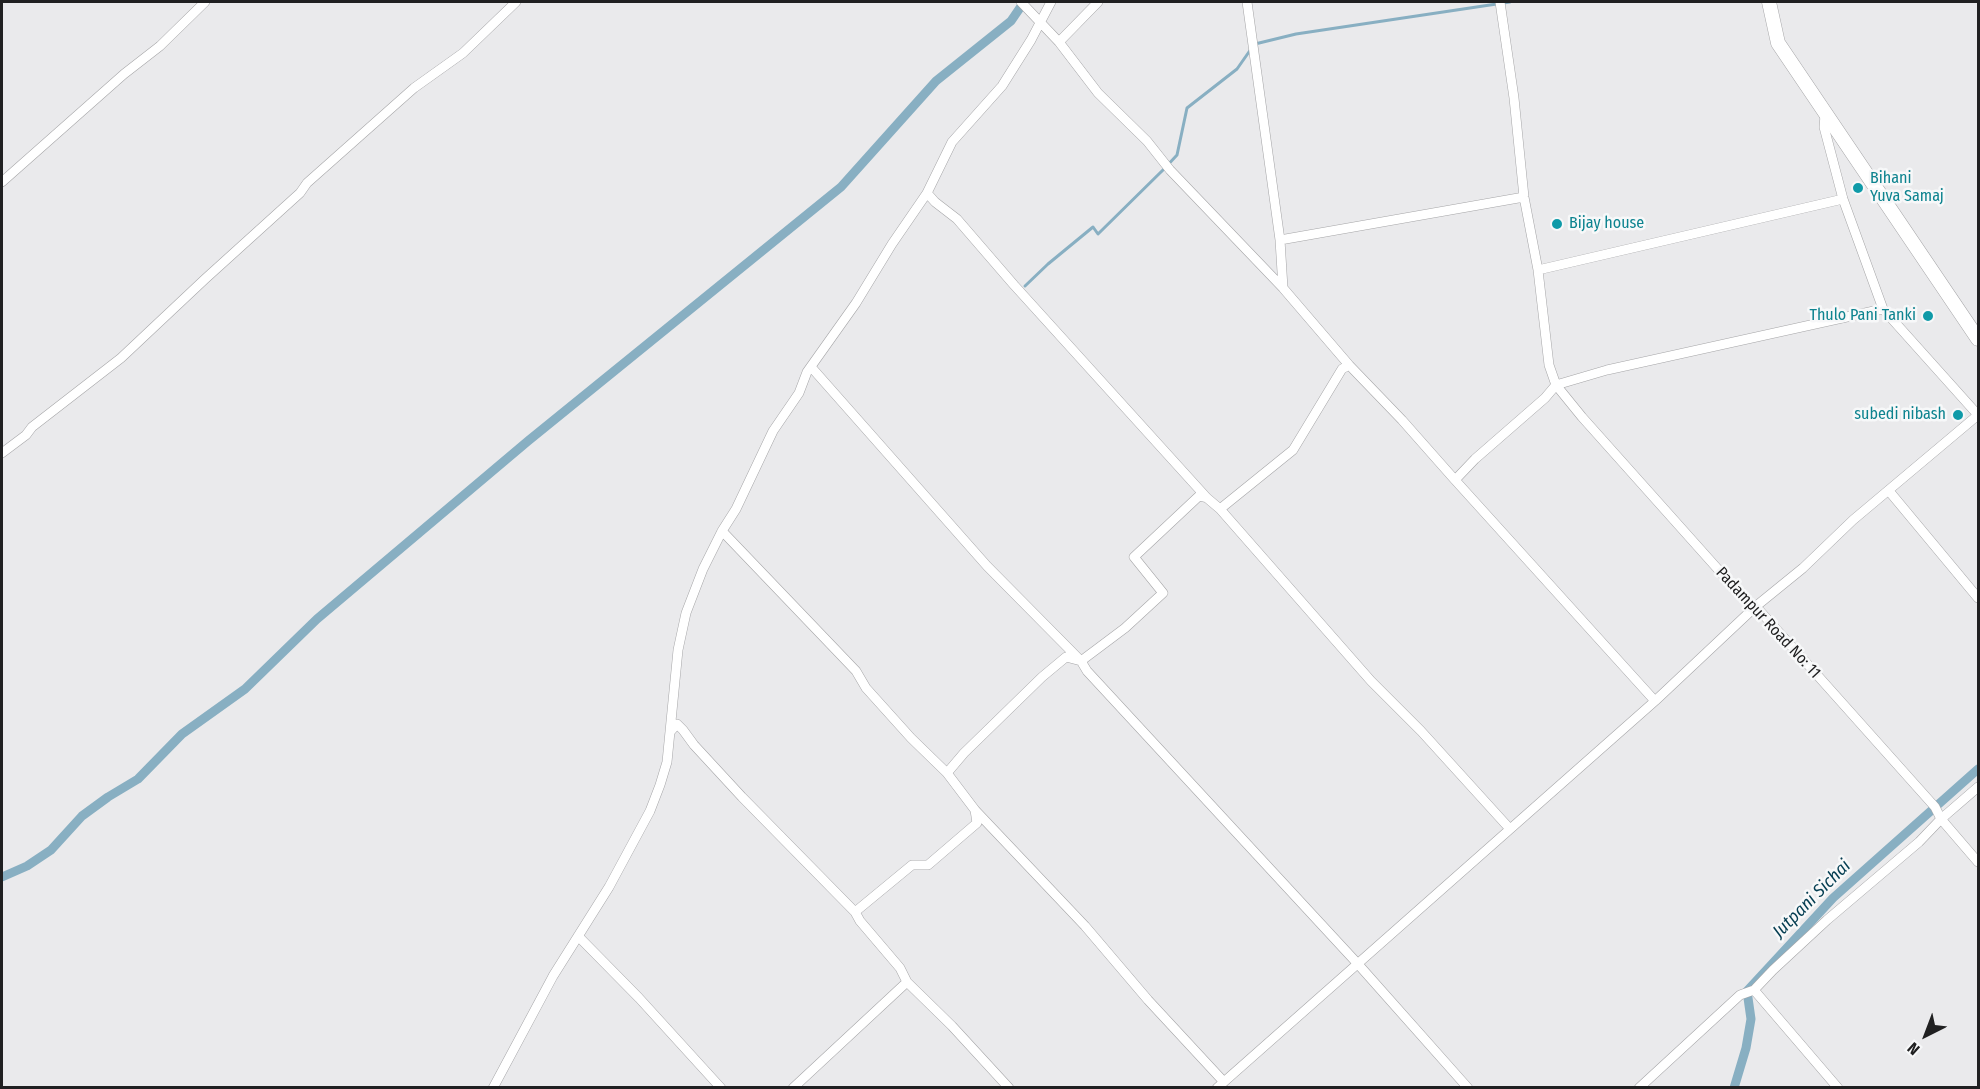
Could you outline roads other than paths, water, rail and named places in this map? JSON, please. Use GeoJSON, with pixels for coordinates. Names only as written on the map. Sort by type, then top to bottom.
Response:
{"type":"FeatureCollection","features":[{"type":"Feature","properties":{"kind":"street"},"geometry":{"type":"LineString","coordinates":[[2,182],[124,74],[160,46],[205,2]]}},
{"type":"Feature","properties":{"kind":"street"},"geometry":{"type":"LineString","coordinates":[[2,453],[122,358],[205,279],[300,194],[307,183],[414,88],[463,52],[516,2]]}},
{"type":"Feature","properties":{"kind":"street"},"geometry":{"type":"LineString","coordinates":[[1021,2],[1068,52],[1098,93],[1147,141],[1170,170],[1283,288],[1349,365],[1402,420],[1655,701]]}},
{"type":"Feature","properties":{"kind":"street"},"geometry":{"type":"LineString","coordinates":[[493,1088],[553,976],[609,887],[650,811],[667,762],[678,650],[686,613],[703,568],[736,509],[773,431],[799,393],[807,372],[812,368],[927,194],[952,141],[1002,86],[1042,23],[1051,2]]}},
{"type":"Feature","properties":{"kind":"street"},"geometry":{"type":"LineString","coordinates":[[1059,42],[1098,2]]}},
{"type":"Feature","properties":{"kind":"street"},"geometry":{"type":"LineString","coordinates":[[1247,2],[1280,240],[1283,288]]}},
{"type":"Feature","properties":{"kind":"street"},"geometry":{"type":"LineString","coordinates":[[1500,2],[1514,98],[1524,197],[1538,270],[1549,364],[1556,385]]}},
{"type":"Feature","properties":{"kind":"street"},"geometry":{"type":"LineString","coordinates":[[1768,2],[1778,43],[1978,339]]}},
{"type":"Feature","properties":{"kind":"street"},"geometry":{"type":"LineString","coordinates":[[722,531],[856,671],[866,688],[911,738],[947,773],[975,810],[1085,926],[1220,1085],[1655,701],[1755,608],[1978,415],[1883,309],[1844,199],[1824,127],[1825,115]]}},
{"type":"Feature","properties":{"kind":"street"},"geometry":{"type":"LineString","coordinates":[[927,194],[957,219],[1207,498],[1220,509],[1371,681],[1420,730],[1510,829]]}},
{"type":"Feature","properties":{"kind":"street"},"geometry":{"type":"LineString","coordinates":[[1280,240],[1524,197]]}},
{"type":"Feature","properties":{"kind":"street"},"geometry":{"type":"LineString","coordinates":[[1538,270],[1844,199]]}},
{"type":"Feature","properties":{"kind":"street"},"geometry":{"type":"LineString","coordinates":[[1455,480],[1475,459],[1545,398],[1556,385],[1608,370],[1883,309]]}},
{"type":"Feature","properties":{"kind":"street"},"geometry":{"type":"LineString","coordinates":[[1220,509],[1293,450],[1342,369],[1349,365]]}},
{"type":"Feature","properties":{"kind":"street"},"geometry":{"type":"LineString","coordinates":[[812,368],[987,566],[1080,661],[1357,963],[1468,1088]]}},
{"type":"Feature","properties":{"kind":"street","name":"Padampur Road No: 11"},"geometry":{"type":"LineString","coordinates":[[1556,385],[1582,417],[1935,807],[1941,819],[1978,862]]}},
{"type":"Feature","properties":{"kind":"street"},"geometry":{"type":"LineString","coordinates":[[1889,491],[1978,598]]}},
{"type":"Feature","properties":{"kind":"street"},"geometry":{"type":"LineString","coordinates":[[1080,661],[1125,628],[1163,593],[1134,557],[1199,496],[1207,498]]}},
{"type":"Feature","properties":{"kind":"street"},"geometry":{"type":"LineString","coordinates":[[947,773],[964,753],[1042,677],[1066,657],[1080,661]]}},
{"type":"Feature","properties":{"kind":"street"},"geometry":{"type":"LineString","coordinates":[[670,732],[677,724],[683,730],[742,797],[855,912],[900,968],[907,982],[952,1026],[1009,1088]]}},
{"type":"Feature","properties":{"kind":"street"},"geometry":{"type":"LineString","coordinates":[[1639,1088],[1740,995],[1754,990],[1827,920],[1919,842],[1941,819],[1978,787]]}},
{"type":"Feature","properties":{"kind":"street"},"geometry":{"type":"LineString","coordinates":[[855,912],[912,865],[928,865],[977,823],[975,810]]}},
{"type":"Feature","properties":{"kind":"street"},"geometry":{"type":"LineString","coordinates":[[578,936],[639,998],[721,1088]]}},
{"type":"Feature","properties":{"kind":"street"},"geometry":{"type":"LineString","coordinates":[[792,1088],[907,982]]}},
{"type":"Feature","properties":{"kind":"street"},"geometry":{"type":"LineString","coordinates":[[1754,990],[1838,1088]]}},
{"type":"Feature","properties":{"kind":"waterway"},"geometry":{"type":"LineString","coordinates":[[2,877],[27,866],[51,850],[82,816],[138,779],[182,734],[245,689],[317,619],[528,441],[841,187],[936,81],[1011,21],[1024,2]]}},
{"type":"Feature","properties":{"kind":"waterway"},"geometry":{"type":"LineString","coordinates":[[1255,44],[1296,34],[1510,2]]}},
{"type":"Feature","properties":{"kind":"waterway"},"geometry":{"type":"LineString","coordinates":[[1025,286],[1093,227],[1098,234],[1164,169],[1177,155],[1187,108],[1237,69],[1251,49]]}},
{"type":"Feature","properties":{"kind":"waterway","name":"Jutpani Sichai"},"geometry":{"type":"LineString","coordinates":[[1734,1088],[1746,1048],[1751,1019],[1747,991],[1833,898],[1978,769]]}},
{"type":"Feature","properties":{"kind":"place","name":"Bihani Yuva Samaj"},"geometry":{"type":"Point","coordinates":[1858,188]}},
{"type":"Feature","properties":{"kind":"place","name":"Bijay house"},"geometry":{"type":"Point","coordinates":[1557,224]}},
{"type":"Feature","properties":{"kind":"place","name":"Thulo Pani Tanki"},"geometry":{"type":"Point","coordinates":[1928,316]}},
{"type":"Feature","properties":{"kind":"place","name":"subedi nibash"},"geometry":{"type":"Point","coordinates":[1958,415]}}]}
